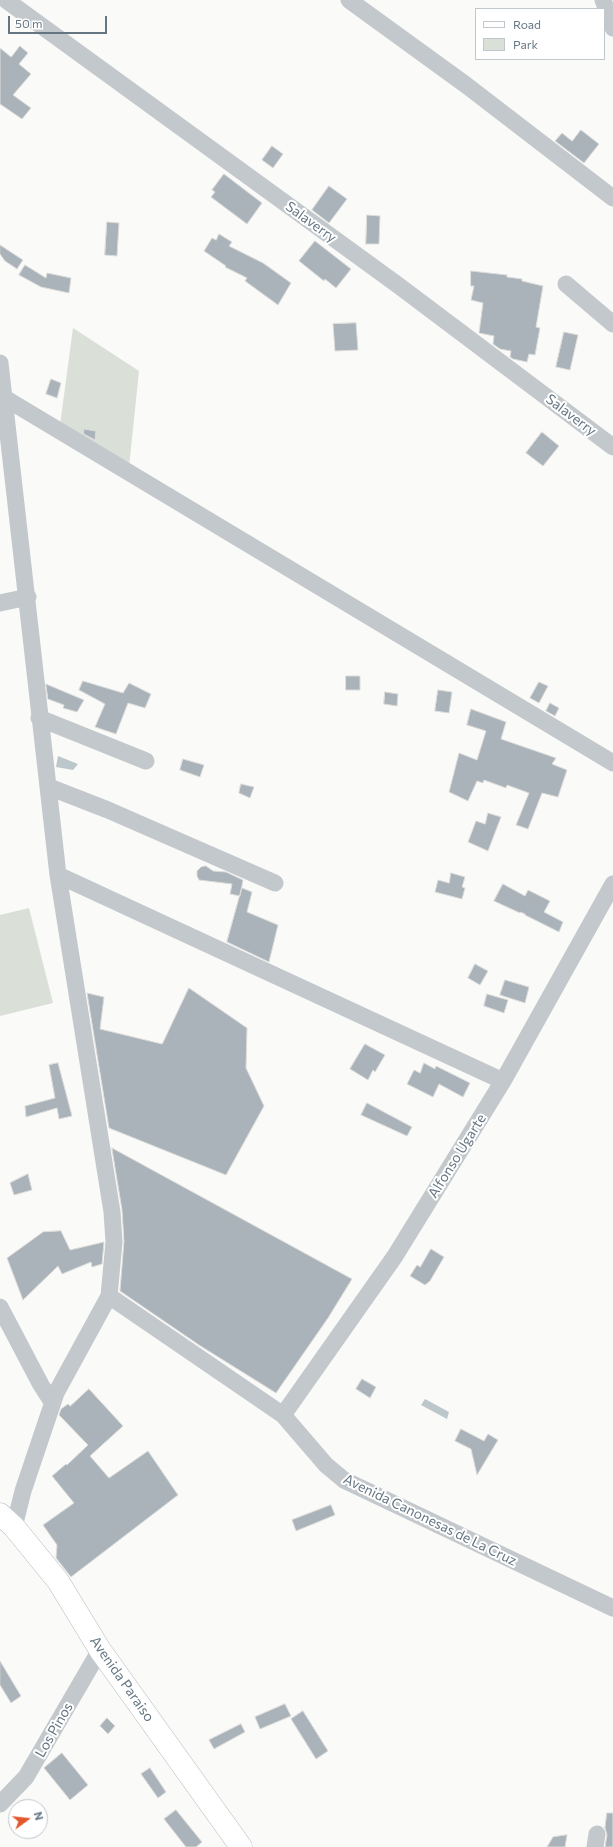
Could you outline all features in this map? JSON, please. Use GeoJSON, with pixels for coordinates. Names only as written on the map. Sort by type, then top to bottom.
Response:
{"type":"FeatureCollection","features":[{"type":"Feature","properties":{"kind":"main road","name":"Avenida Paraiso"},"geometry":{"type":"LineString","coordinates":[[7,1521],[58,1581],[100,1650],[241,1847]]}},
{"type":"Feature","properties":{"kind":"street","name":"Salaverry"},"geometry":{"type":"LineString","coordinates":[[6,0],[398,285],[613,447]]}},
{"type":"Feature","properties":{"kind":"street"},"geometry":{"type":"LineString","coordinates":[[349,0],[466,85],[613,198]]}},
{"type":"Feature","properties":{"kind":"street"},"geometry":{"type":"LineString","coordinates":[[603,0],[613,28]]}},
{"type":"Feature","properties":{"kind":"street"},"geometry":{"type":"LineString","coordinates":[[566,284],[613,324]]}},
{"type":"Feature","properties":{"kind":"street"},"geometry":{"type":"LineString","coordinates":[[0,363],[28,597],[39,718],[49,787],[58,875],[112,1212],[114,1242],[110,1296],[52,1402],[23,1491],[7,1521]]}},
{"type":"Feature","properties":{"kind":"street"},"geometry":{"type":"LineString","coordinates":[[3,397],[613,763]]}},
{"type":"Feature","properties":{"kind":"street"},"geometry":{"type":"LineString","coordinates":[[0,603],[28,597]]}},
{"type":"Feature","properties":{"kind":"street"},"geometry":{"type":"LineString","coordinates":[[39,718],[146,761]]}},
{"type":"Feature","properties":{"kind":"street"},"geometry":{"type":"LineString","coordinates":[[49,787],[108,810],[275,883]]}},
{"type":"Feature","properties":{"kind":"street"},"geometry":{"type":"LineString","coordinates":[[58,875],[503,1081]]}},
{"type":"Feature","properties":{"kind":"street","name":"Alfonso Ugarte"},"geometry":{"type":"LineString","coordinates":[[283,1415],[395,1256],[503,1081],[613,884]]}},
{"type":"Feature","properties":{"kind":"street","name":"Avenida Canonesas de La Cruz"},"geometry":{"type":"LineString","coordinates":[[110,1296],[283,1415],[326,1465],[344,1480],[613,1608]]}},
{"type":"Feature","properties":{"kind":"street"},"geometry":{"type":"LineString","coordinates":[[0,1307],[41,1385],[52,1402]]}},
{"type":"Feature","properties":{"kind":"street","name":"Los Pinos"},"geometry":{"type":"LineString","coordinates":[[0,1804],[26,1777],[100,1650]]}},
{"type":"Feature","properties":{"kind":"green space"},"geometry":{"type":"Polygon","coordinates":[[[73,328],[139,371],[129,467],[60,425],[73,328]]]}},
{"type":"Feature","properties":{"kind":"green space"},"geometry":{"type":"Polygon","coordinates":[[[29,908],[53,1003],[0,1016],[0,915],[29,908]]]}},
{"type":"Feature","properties":{"kind":"shaded area"},"geometry":{"type":"Polygon","coordinates":[[[58,756],[78,764],[73,770],[56,767],[58,756]]]}},
{"type":"Feature","properties":{"kind":"shaded area"},"geometry":{"type":"Polygon","coordinates":[[[425,1399],[449,1412],[447,1419],[421,1405],[425,1399]]]}},
{"type":"Feature","properties":{"kind":"building"},"geometry":{"type":"Polygon","coordinates":[[[20,46],[28,53],[19,64],[31,74],[13,95],[31,108],[22,119],[0,104],[0,48],[11,57],[20,46]]]}},
{"type":"Feature","properties":{"kind":"building"},"geometry":{"type":"Polygon","coordinates":[[[581,130],[599,144],[584,163],[555,141],[562,133],[572,141],[581,130]]]}},
{"type":"Feature","properties":{"kind":"building"},"geometry":{"type":"Polygon","coordinates":[[[272,146],[283,154],[273,168],[262,160],[272,146]]]}},
{"type":"Feature","properties":{"kind":"building"},"geometry":{"type":"Polygon","coordinates":[[[224,174],[262,203],[247,224],[211,197],[215,192],[212,190],[224,174]]]}},
{"type":"Feature","properties":{"kind":"building"},"geometry":{"type":"Polygon","coordinates":[[[329,186],[347,199],[329,223],[312,210],[329,186]]]}},
{"type":"Feature","properties":{"kind":"building"},"geometry":{"type":"Polygon","coordinates":[[[367,215],[380,216],[379,244],[366,244],[367,215]]]}},
{"type":"Feature","properties":{"kind":"building"},"geometry":{"type":"Polygon","coordinates":[[[107,222],[119,223],[117,256],[105,255],[107,222]]]}},
{"type":"Feature","properties":{"kind":"building"},"geometry":{"type":"Polygon","coordinates":[[[219,234],[232,242],[229,246],[263,263],[291,283],[278,305],[245,281],[247,278],[225,267],[226,266],[204,251],[212,238],[216,240],[219,234]]]}},
{"type":"Feature","properties":{"kind":"building"},"geometry":{"type":"Polygon","coordinates":[[[315,241],[351,269],[336,288],[325,279],[324,281],[299,261],[315,241]]]}},
{"type":"Feature","properties":{"kind":"building"},"geometry":{"type":"Polygon","coordinates":[[[0,245],[23,260],[17,269],[5,261],[0,254],[0,245]]]}},
{"type":"Feature","properties":{"kind":"building"},"geometry":{"type":"Polygon","coordinates":[[[25,265],[46,278],[47,273],[71,278],[69,293],[41,287],[19,275],[25,265]]]}},
{"type":"Feature","properties":{"kind":"building"},"geometry":{"type":"Polygon","coordinates":[[[471,271],[507,275],[507,277],[522,279],[522,281],[543,286],[536,327],[540,328],[535,355],[529,354],[527,362],[513,359],[510,357],[511,351],[500,349],[493,344],[494,336],[479,333],[483,303],[471,300],[474,286],[471,286],[471,271]]]}},
{"type":"Feature","properties":{"kind":"building"},"geometry":{"type":"Polygon","coordinates":[[[356,323],[358,350],[335,351],[333,324],[356,323]]]}},
{"type":"Feature","properties":{"kind":"building"},"geometry":{"type":"Polygon","coordinates":[[[564,332],[578,335],[570,370],[556,367],[564,332]]]}},
{"type":"Feature","properties":{"kind":"building"},"geometry":{"type":"Polygon","coordinates":[[[51,379],[61,383],[57,398],[46,394],[51,379]]]}},
{"type":"Feature","properties":{"kind":"building"},"geometry":{"type":"Polygon","coordinates":[[[84,429],[96,431],[95,440],[84,434],[84,429]]]}},
{"type":"Feature","properties":{"kind":"building"},"geometry":{"type":"Polygon","coordinates":[[[542,432],[559,446],[543,466],[526,453],[542,432]]]}},
{"type":"Feature","properties":{"kind":"building"},"geometry":{"type":"Polygon","coordinates":[[[346,676],[360,676],[360,690],[346,690],[346,676]]]}},
{"type":"Feature","properties":{"kind":"building"},"geometry":{"type":"Polygon","coordinates":[[[83,681],[123,693],[129,683],[151,694],[145,708],[128,703],[116,734],[95,727],[105,704],[79,690],[83,681]]]}},
{"type":"Feature","properties":{"kind":"building"},"geometry":{"type":"Polygon","coordinates":[[[539,682],[548,686],[539,703],[530,698],[539,682]]]}},
{"type":"Feature","properties":{"kind":"building"},"geometry":{"type":"Polygon","coordinates":[[[46,684],[84,700],[77,712],[63,708],[64,705],[48,699],[46,684]]]}},
{"type":"Feature","properties":{"kind":"building"},"geometry":{"type":"Polygon","coordinates":[[[438,690],[452,692],[449,713],[435,711],[438,690]]]}},
{"type":"Feature","properties":{"kind":"building"},"geometry":{"type":"Polygon","coordinates":[[[385,692],[398,694],[397,706],[384,704],[385,692]]]}},
{"type":"Feature","properties":{"kind":"building"},"geometry":{"type":"Polygon","coordinates":[[[550,703],[559,708],[555,716],[546,711],[550,703]]]}},
{"type":"Feature","properties":{"kind":"building"},"geometry":{"type":"Polygon","coordinates":[[[471,709],[506,722],[501,739],[556,758],[552,764],[567,770],[558,797],[542,793],[528,829],[516,825],[529,793],[507,785],[506,788],[484,780],[483,783],[477,781],[468,801],[449,792],[459,753],[477,760],[486,731],[467,725],[471,709]]]}},
{"type":"Feature","properties":{"kind":"building"},"geometry":{"type":"Polygon","coordinates":[[[183,759],[204,765],[200,777],[180,770],[183,759]]]}},
{"type":"Feature","properties":{"kind":"building"},"geometry":{"type":"Polygon","coordinates":[[[241,784],[254,787],[250,798],[239,793],[241,784]]]}},
{"type":"Feature","properties":{"kind":"building"},"geometry":{"type":"Polygon","coordinates":[[[488,813],[501,817],[488,851],[468,842],[476,821],[485,824],[488,813]]]}},
{"type":"Feature","properties":{"kind":"building"},"geometry":{"type":"Polygon","coordinates":[[[206,866],[213,871],[226,872],[243,880],[240,896],[230,894],[232,884],[199,880],[197,871],[201,867],[206,866]]]}},
{"type":"Feature","properties":{"kind":"building"},"geometry":{"type":"Polygon","coordinates":[[[451,873],[465,877],[462,887],[465,888],[462,899],[435,892],[438,880],[449,883],[451,873]]]}},
{"type":"Feature","properties":{"kind":"building"},"geometry":{"type":"Polygon","coordinates":[[[503,884],[525,896],[528,890],[550,901],[544,912],[563,922],[559,932],[525,914],[494,901],[503,884]]]}},
{"type":"Feature","properties":{"kind":"building"},"geometry":{"type":"Polygon","coordinates":[[[242,888],[252,892],[247,912],[278,925],[269,962],[227,942],[242,888]]]}},
{"type":"Feature","properties":{"kind":"building"},"geometry":{"type":"Polygon","coordinates":[[[475,964],[488,971],[480,985],[468,978],[475,964]]]}},
{"type":"Feature","properties":{"kind":"building"},"geometry":{"type":"Polygon","coordinates":[[[505,980],[529,987],[525,1003],[500,995],[505,980]]]}},
{"type":"Feature","properties":{"kind":"building"},"geometry":{"type":"Polygon","coordinates":[[[189,988],[247,1028],[246,1068],[264,1106],[226,1175],[109,1128],[87,993],[104,997],[100,1029],[162,1044],[189,988]]]}},
{"type":"Feature","properties":{"kind":"building"},"geometry":{"type":"Polygon","coordinates":[[[487,994],[508,1000],[504,1013],[484,1006],[487,994]]]}},
{"type":"Feature","properties":{"kind":"building"},"geometry":{"type":"Polygon","coordinates":[[[365,1044],[385,1055],[375,1072],[373,1070],[368,1080],[350,1069],[365,1044]]]}},
{"type":"Feature","properties":{"kind":"building"},"geometry":{"type":"Polygon","coordinates":[[[58,1063],[72,1116],[59,1119],[57,1108],[26,1117],[25,1106],[55,1098],[49,1065],[58,1063]]]}},
{"type":"Feature","properties":{"kind":"building"},"geometry":{"type":"Polygon","coordinates":[[[424,1063],[435,1069],[436,1066],[470,1083],[463,1097],[439,1084],[433,1097],[407,1084],[414,1070],[420,1073],[424,1063]]]}},
{"type":"Feature","properties":{"kind":"building"},"geometry":{"type":"Polygon","coordinates":[[[367,1103],[412,1127],[407,1136],[361,1115],[367,1103]]]}},
{"type":"Feature","properties":{"kind":"building"},"geometry":{"type":"Polygon","coordinates":[[[112,1148],[352,1279],[328,1318],[276,1393],[199,1345],[120,1291],[124,1241],[122,1210],[112,1148]]]}},
{"type":"Feature","properties":{"kind":"building"},"geometry":{"type":"Polygon","coordinates":[[[28,1174],[32,1190],[14,1195],[10,1183],[28,1174]]]}},
{"type":"Feature","properties":{"kind":"building"},"geometry":{"type":"Polygon","coordinates":[[[61,1231],[70,1250],[104,1242],[102,1264],[92,1267],[91,1262],[62,1274],[58,1266],[23,1300],[7,1258],[43,1232],[61,1231]]]}},
{"type":"Feature","properties":{"kind":"building"},"geometry":{"type":"Polygon","coordinates":[[[431,1249],[444,1257],[430,1281],[425,1285],[410,1276],[417,1265],[420,1267],[431,1249]]]}},
{"type":"Feature","properties":{"kind":"building"},"geometry":{"type":"Polygon","coordinates":[[[362,1379],[376,1387],[370,1398],[356,1389],[362,1379]]]}},
{"type":"Feature","properties":{"kind":"building"},"geometry":{"type":"Polygon","coordinates":[[[89,1389],[123,1426],[90,1456],[109,1478],[148,1451],[178,1495],[71,1577],[56,1558],[57,1545],[43,1525],[74,1503],[52,1476],[66,1464],[67,1465],[88,1445],[59,1415],[61,1409],[68,1404],[70,1406],[89,1389]]]}},
{"type":"Feature","properties":{"kind":"building"},"geometry":{"type":"Polygon","coordinates":[[[461,1429],[484,1441],[488,1434],[498,1440],[477,1475],[471,1449],[455,1441],[461,1429]]]}},
{"type":"Feature","properties":{"kind":"building"},"geometry":{"type":"Polygon","coordinates":[[[331,1505],[335,1515],[296,1531],[292,1520],[331,1505]]]}},
{"type":"Feature","properties":{"kind":"building"},"geometry":{"type":"Polygon","coordinates":[[[0,1661],[21,1696],[11,1703],[0,1685],[0,1661]]]}},
{"type":"Feature","properties":{"kind":"building"},"geometry":{"type":"Polygon","coordinates":[[[285,1704],[291,1716],[260,1729],[255,1717],[285,1704]]]}},
{"type":"Feature","properties":{"kind":"building"},"geometry":{"type":"Polygon","coordinates":[[[303,1711],[328,1751],[316,1759],[291,1719],[303,1711]]]}},
{"type":"Feature","properties":{"kind":"building"},"geometry":{"type":"Polygon","coordinates":[[[107,1718],[115,1726],[108,1734],[100,1726],[107,1718]]]}},
{"type":"Feature","properties":{"kind":"building"},"geometry":{"type":"Polygon","coordinates":[[[241,1724],[245,1732],[214,1749],[209,1740],[241,1724]]]}},
{"type":"Feature","properties":{"kind":"building"},"geometry":{"type":"Polygon","coordinates":[[[62,1753],[88,1785],[70,1800],[44,1768],[62,1753]]]}},
{"type":"Feature","properties":{"kind":"building"},"geometry":{"type":"Polygon","coordinates":[[[150,1768],[166,1792],[158,1798],[141,1774],[150,1768]]]}},
{"type":"Feature","properties":{"kind":"building"},"geometry":{"type":"Polygon","coordinates":[[[176,1810],[202,1842],[196,1847],[186,1847],[164,1819],[176,1810]]]}},
{"type":"Feature","properties":{"kind":"building"},"geometry":{"type":"Polygon","coordinates":[[[607,1813],[613,1813],[613,1847],[605,1847],[607,1835],[605,1828],[607,1813]]]}},
{"type":"Feature","properties":{"kind":"building"},"geometry":{"type":"Polygon","coordinates":[[[567,1835],[565,1847],[547,1847],[553,1837],[567,1835]]]}}]}
